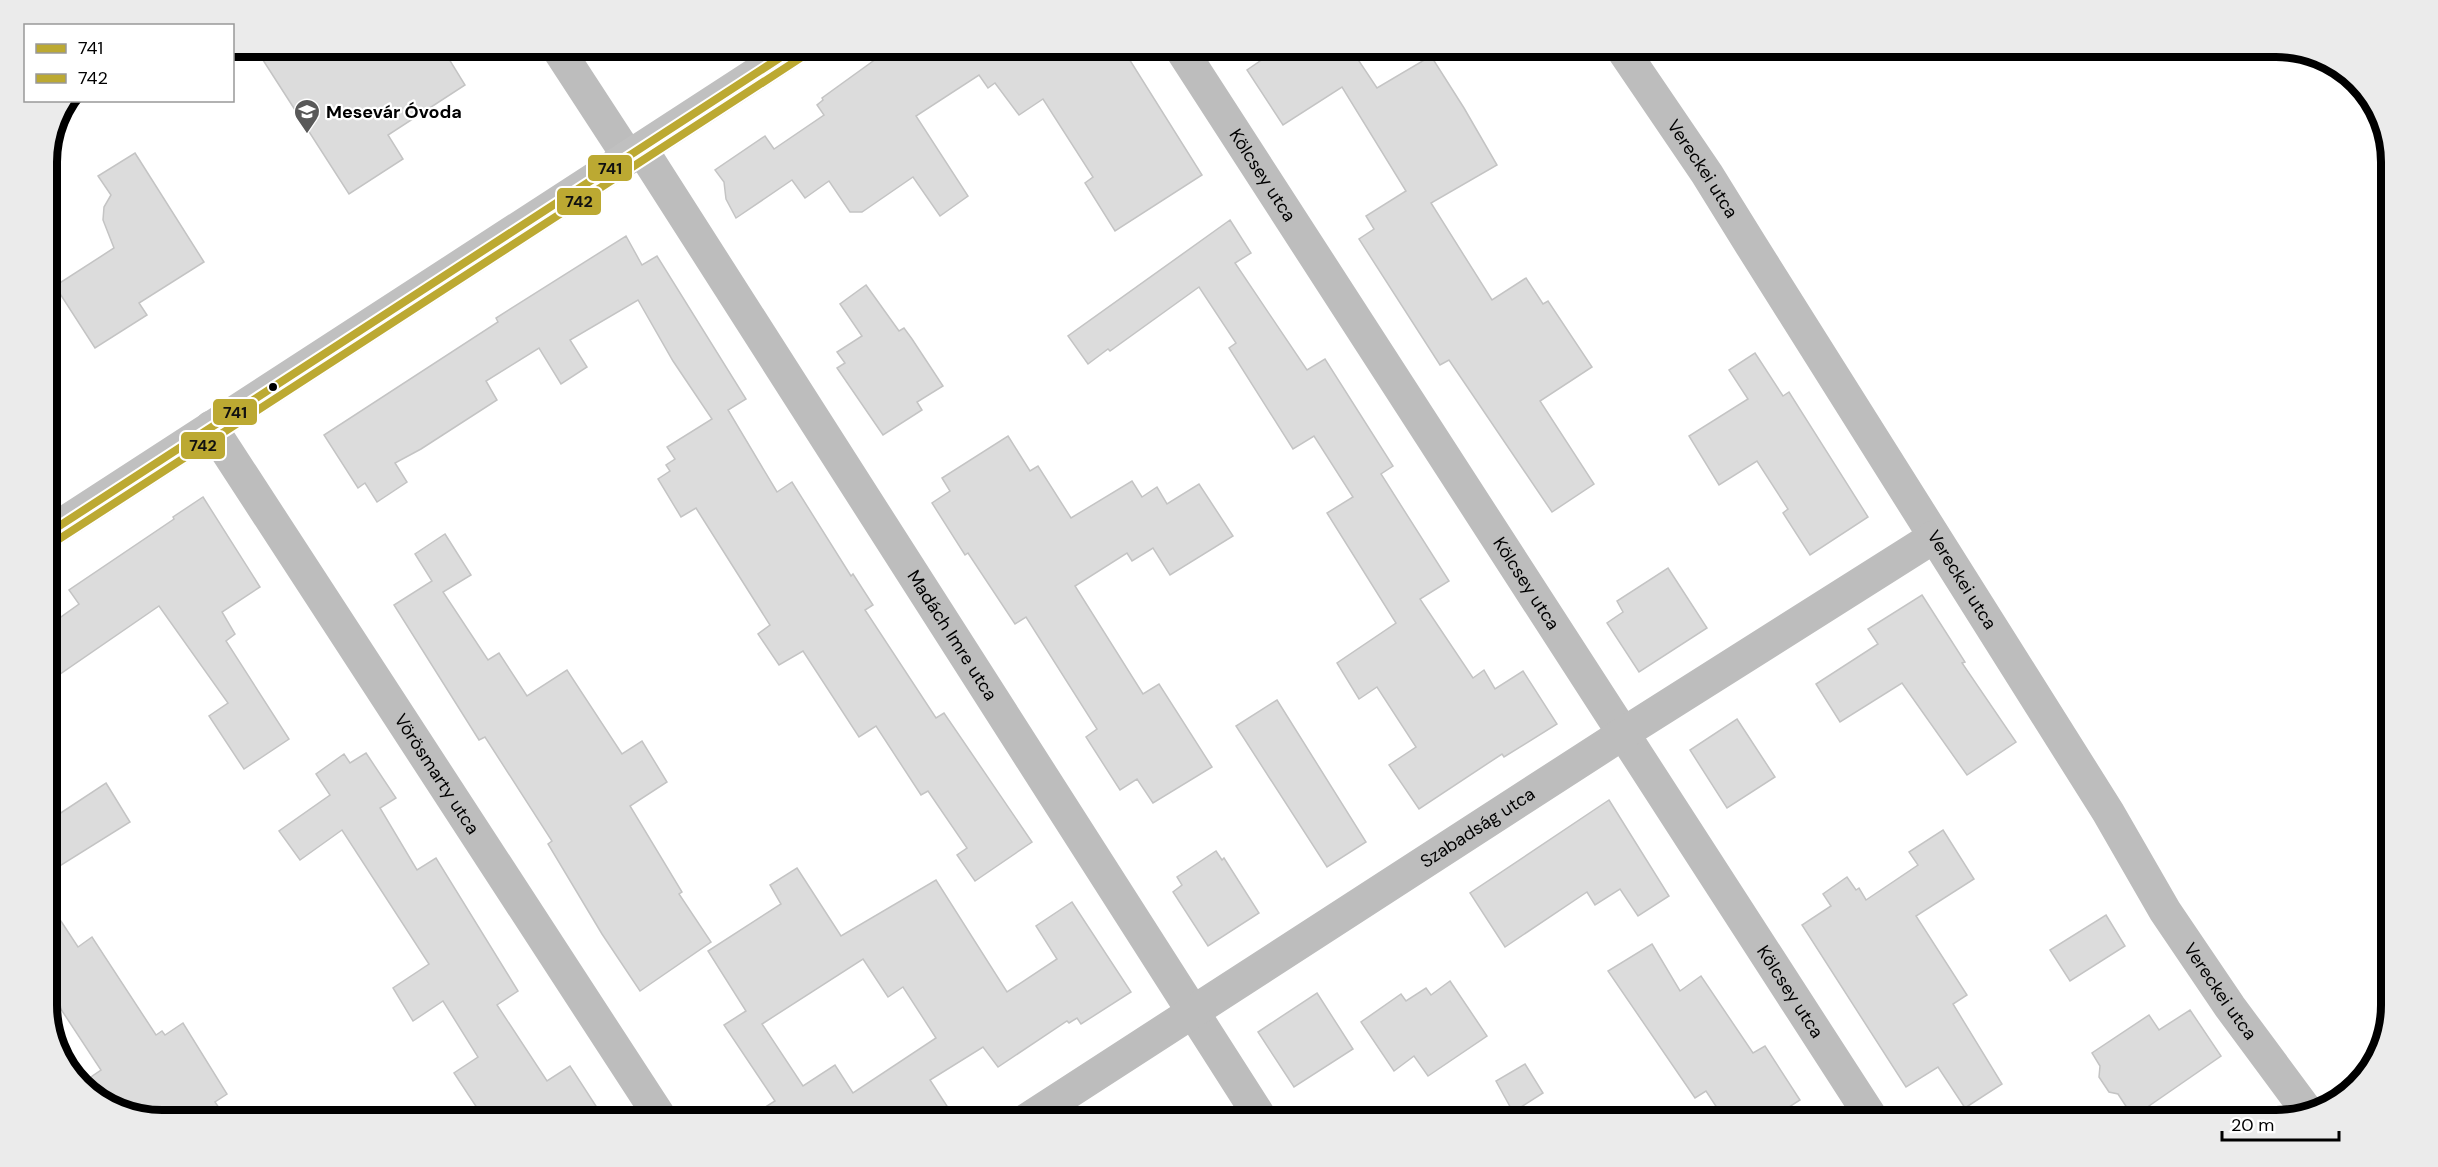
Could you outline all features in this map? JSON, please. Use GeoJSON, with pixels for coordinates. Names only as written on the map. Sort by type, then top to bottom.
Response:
{"type":"FeatureCollection","features":[{"type":"Feature","properties":{"kind":"street","name":"Madách Imre utca"},"geometry":{"type":"LineString","coordinates":[[564,57],[635,154],[1255,1110]]}},
{"type":"Feature","properties":{"kind":"street"},"geometry":{"type":"LineString","coordinates":[[57,527],[782,57]]}},
{"type":"Feature","properties":{"kind":"street","name":"Kölcsey utca"},"geometry":{"type":"LineString","coordinates":[[1186,57],[1867,1110]]}},
{"type":"Feature","properties":{"kind":"street","name":"Vereckei utca"},"geometry":{"type":"LineString","coordinates":[[1627,57],[1707,174],[2108,812],[2171,920],[2230,1007],[2303,1106]]}},
{"type":"Feature","properties":{"kind":"street","name":"Vörösmarty utca"},"geometry":{"type":"LineString","coordinates":[[211,427],[655,1110]]}},
{"type":"Feature","properties":{"kind":"street","name":"Szabadság utca"},"geometry":{"type":"LineString","coordinates":[[1042,1110],[1624,733],[1934,537]]}},
{"type":"Feature","properties":{"kind":"building"},"geometry":{"type":"Polygon","coordinates":[[[261,57],[448,57],[465,85],[388,135],[403,159],[349,194],[261,57]]]}},
{"type":"Feature","properties":{"kind":"building"},"geometry":{"type":"Polygon","coordinates":[[[879,57],[1128,57],[1202,175],[1115,231],[1085,183],[1093,177],[1043,99],[1019,115],[995,83],[988,88],[979,75],[916,116],[968,196],[940,216],[913,177],[862,212],[850,212],[829,181],[805,198],[792,180],[736,218],[726,199],[724,182],[715,170],[765,136],[774,149],[824,115],[817,105],[823,100],[822,98],[879,57]]]}},
{"type":"Feature","properties":{"kind":"building"},"geometry":{"type":"Polygon","coordinates":[[[1266,57],[1356,57],[1377,88],[1432,57],[1497,165],[1431,203],[1492,300],[1526,278],[1543,304],[1548,301],[1592,367],[1540,401],[1594,484],[1552,512],[1449,360],[1440,365],[1359,239],[1374,229],[1366,216],[1406,191],[1342,87],[1283,125],[1247,70],[1266,57]]]}},
{"type":"Feature","properties":{"kind":"building"},"geometry":{"type":"Polygon","coordinates":[[[135,153],[204,262],[139,303],[147,315],[95,348],[57,289],[57,285],[114,248],[103,220],[104,207],[111,195],[98,176],[135,153]]]}},
{"type":"Feature","properties":{"kind":"building"},"geometry":{"type":"Polygon","coordinates":[[[1230,220],[1251,253],[1235,263],[1307,370],[1325,359],[1393,466],[1381,474],[1449,581],[1420,599],[1473,678],[1484,670],[1495,689],[1523,671],[1557,724],[1504,757],[1502,754],[1419,809],[1389,765],[1416,747],[1377,687],[1359,699],[1337,663],[1396,623],[1327,513],[1353,497],[1314,436],[1293,449],[1229,348],[1236,343],[1199,287],[1110,351],[1108,349],[1088,364],[1068,336],[1230,220]]]}},
{"type":"Feature","properties":{"kind":"building"},"geometry":{"type":"Polygon","coordinates":[[[626,236],[642,265],[657,256],[746,399],[728,410],[777,492],[792,482],[851,576],[853,574],[873,605],[865,610],[936,718],[944,713],[1032,842],[975,881],[957,855],[967,848],[928,791],[921,795],[876,726],[859,737],[803,651],[779,665],[758,634],[770,625],[696,508],[681,517],[658,479],[670,471],[666,465],[675,459],[667,447],[712,419],[673,361],[638,300],[570,340],[587,367],[561,384],[539,348],[486,381],[497,400],[395,463],[407,482],[377,502],[365,483],[358,488],[324,435],[498,322],[496,318],[626,236]]]}},
{"type":"Feature","properties":{"kind":"building"},"geometry":{"type":"Polygon","coordinates":[[[866,285],[899,331],[904,328],[943,386],[917,402],[922,410],[883,435],[837,368],[845,363],[837,352],[862,336],[840,304],[866,285]]]}},
{"type":"Feature","properties":{"kind":"building"},"geometry":{"type":"Polygon","coordinates":[[[1755,353],[1783,396],[1789,392],[1868,517],[1810,555],[1783,513],[1788,509],[1757,461],[1719,485],[1689,436],[1748,399],[1729,370],[1755,353]]]}},
{"type":"Feature","properties":{"kind":"building"},"geometry":{"type":"Polygon","coordinates":[[[1008,436],[1030,471],[1038,466],[1071,518],[1132,481],[1142,497],[1157,487],[1167,504],[1199,484],[1233,536],[1170,575],[1153,548],[1132,561],[1127,553],[1075,586],[1143,694],[1159,684],[1212,767],[1153,803],[1137,779],[1120,790],[1086,737],[1097,729],[1026,617],[1015,624],[968,553],[965,555],[932,503],[950,491],[942,478],[1008,436]]]}},
{"type":"Feature","properties":{"kind":"building"},"geometry":{"type":"Polygon","coordinates":[[[203,497],[260,587],[222,612],[235,634],[226,641],[289,739],[244,769],[209,716],[228,703],[159,606],[57,676],[57,620],[79,604],[69,590],[174,519],[173,517],[203,497]]]}},
{"type":"Feature","properties":{"kind":"building"},"geometry":{"type":"Polygon","coordinates":[[[445,534],[471,575],[443,592],[488,660],[499,653],[527,696],[567,670],[622,754],[642,741],[667,782],[630,806],[682,892],[679,894],[711,942],[640,991],[602,934],[548,844],[552,841],[485,737],[479,740],[394,605],[432,581],[415,554],[445,534]]]}},
{"type":"Feature","properties":{"kind":"building"},"geometry":{"type":"Polygon","coordinates":[[[1668,568],[1707,628],[1639,672],[1607,623],[1623,612],[1617,601],[1668,568]]]}},
{"type":"Feature","properties":{"kind":"building"},"geometry":{"type":"Polygon","coordinates":[[[1922,595],[1965,662],[1962,663],[2016,742],[1967,775],[1902,683],[1840,722],[1816,684],[1878,644],[1868,629],[1922,595]]]}},
{"type":"Feature","properties":{"kind":"building"},"geometry":{"type":"Polygon","coordinates":[[[1277,700],[1366,842],[1327,867],[1236,726],[1277,700]]]}},
{"type":"Feature","properties":{"kind":"building"},"geometry":{"type":"Polygon","coordinates":[[[1737,719],[1775,777],[1727,808],[1690,750],[1737,719]]]}},
{"type":"Feature","properties":{"kind":"building"},"geometry":{"type":"Polygon","coordinates":[[[366,753],[396,798],[380,808],[417,870],[436,858],[518,991],[497,1005],[547,1081],[570,1066],[599,1110],[478,1110],[454,1073],[478,1057],[443,1001],[413,1021],[393,988],[429,964],[342,830],[300,860],[279,831],[330,795],[316,774],[344,754],[350,763],[366,753]]]}},
{"type":"Feature","properties":{"kind":"building"},"geometry":{"type":"Polygon","coordinates":[[[106,783],[130,822],[57,868],[57,815],[106,783]]]}},
{"type":"Feature","properties":{"kind":"building"},"geometry":{"type":"Polygon","coordinates":[[[1609,800],[1669,896],[1638,916],[1620,889],[1595,905],[1587,892],[1505,947],[1470,893],[1609,800]]]}},
{"type":"Feature","properties":{"kind":"building"},"geometry":{"type":"Polygon","coordinates":[[[1943,830],[1974,879],[1916,916],[1967,995],[1953,1004],[2002,1084],[1965,1108],[1938,1067],[1906,1087],[1802,925],[1831,906],[1823,894],[1847,877],[1856,890],[1859,888],[1866,900],[1918,865],[1909,852],[1943,830]]]}},
{"type":"Feature","properties":{"kind":"building"},"geometry":{"type":"Polygon","coordinates":[[[1216,851],[1222,860],[1224,858],[1259,913],[1208,946],[1173,892],[1182,885],[1177,877],[1216,851]]]}},
{"type":"Feature","properties":{"kind":"building"},"geometry":{"type":"Polygon","coordinates":[[[797,868],[841,936],[936,880],[1007,992],[1057,959],[1036,926],[1072,902],[1131,992],[1081,1024],[1077,1018],[1069,1023],[1067,1021],[998,1067],[983,1047],[930,1080],[950,1110],[761,1110],[775,1101],[724,1025],[746,1011],[708,951],[781,904],[770,885],[797,868]],[[863,959],[762,1024],[803,1086],[835,1065],[853,1093],[936,1038],[903,987],[888,997],[863,959]]]}},
{"type":"Feature","properties":{"kind":"building"},"geometry":{"type":"Polygon","coordinates":[[[57,915],[78,947],[92,937],[156,1035],[162,1031],[165,1035],[183,1023],[227,1094],[215,1102],[220,1110],[142,1108],[116,1099],[88,1079],[101,1070],[57,1003],[57,915]]]}},
{"type":"Feature","properties":{"kind":"building"},"geometry":{"type":"Polygon","coordinates":[[[2106,915],[2125,946],[2070,981],[2050,950],[2106,915]]]}},
{"type":"Feature","properties":{"kind":"building"},"geometry":{"type":"Polygon","coordinates":[[[1652,944],[1680,991],[1701,976],[1753,1053],[1765,1046],[1800,1100],[1784,1110],[1718,1110],[1706,1091],[1695,1098],[1608,971],[1652,944]]]}},
{"type":"Feature","properties":{"kind":"building"},"geometry":{"type":"Polygon","coordinates":[[[1450,981],[1487,1036],[1428,1076],[1414,1056],[1394,1071],[1361,1022],[1401,994],[1406,1001],[1426,988],[1431,995],[1450,981]]]}},
{"type":"Feature","properties":{"kind":"building"},"geometry":{"type":"Polygon","coordinates":[[[1317,993],[1353,1049],[1294,1087],[1258,1032],[1317,993]]]}},
{"type":"Feature","properties":{"kind":"building"},"geometry":{"type":"Polygon","coordinates":[[[2190,1010],[2221,1056],[2143,1110],[2128,1110],[2118,1094],[2109,1092],[2099,1077],[2100,1066],[2092,1053],[2149,1015],[2159,1030],[2190,1010]]]}},
{"type":"Feature","properties":{"kind":"building"},"geometry":{"type":"Polygon","coordinates":[[[1525,1064],[1543,1093],[1516,1110],[1512,1110],[1496,1081],[1525,1064]]]}},
{"type":"Feature","properties":{"kind":"transit line","name":"741"},"geometry":{"type":"LineString","coordinates":[[57,528],[781,57]]}},
{"type":"Feature","properties":{"kind":"transit line","name":"742"},"geometry":{"type":"LineString","coordinates":[[57,540],[802,57]]}},
{"type":"Feature","properties":{"kind":"place","name":"Mesevár Óvoda"},"geometry":{"type":"Point","coordinates":[307,135]}}]}
